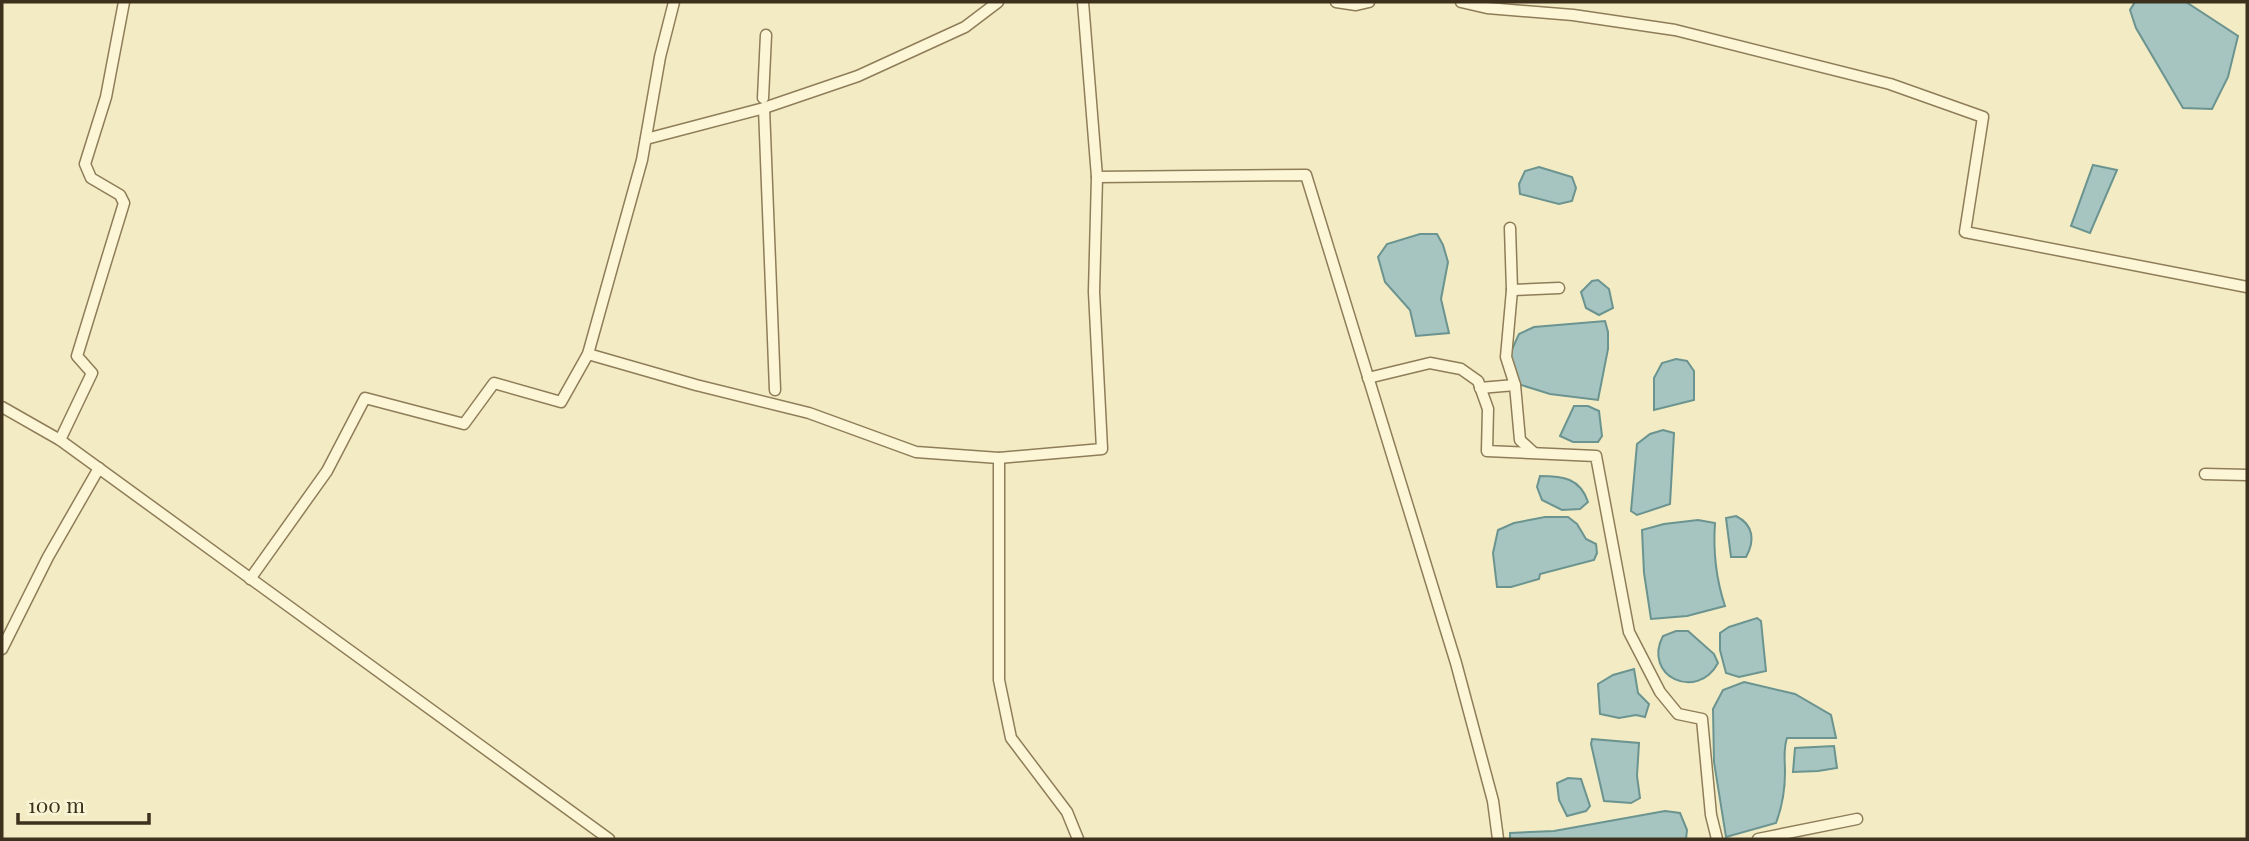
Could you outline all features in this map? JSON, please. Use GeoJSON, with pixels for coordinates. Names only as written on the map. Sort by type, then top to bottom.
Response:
{"type":"FeatureCollection","features":[{"type":"Feature","properties":{"kind":"street"},"geometry":{"type":"LineString","coordinates":[[60,440],[92,373],[78,356],[124,203],[120,195],[91,178],[86,164],[106,97],[124,2]]}},
{"type":"Feature","properties":{"kind":"street"},"geometry":{"type":"LineString","coordinates":[[250,579],[327,471],[365,398],[464,424],[494,383],[561,402],[589,354],[642,160],[660,57],[674,2]]}},
{"type":"Feature","properties":{"kind":"street"},"geometry":{"type":"LineString","coordinates":[[646,139],[858,76],[965,27],[998,2]]}},
{"type":"Feature","properties":{"kind":"street"},"geometry":{"type":"LineString","coordinates":[[589,354],[696,386],[809,412],[916,452],[999,458],[1102,449],[1094,292],[1097,177],[1083,2]]}},
{"type":"Feature","properties":{"kind":"street"},"geometry":{"type":"LineString","coordinates":[[1336,2],[1356,5],[1368,2]]}},
{"type":"Feature","properties":{"kind":"street"},"geometry":{"type":"LineString","coordinates":[[1461,2],[1487,8],[1573,15],[1675,30],[1890,84],[1983,117],[1965,232],[2247,287]]}},
{"type":"Feature","properties":{"kind":"street"},"geometry":{"type":"LineString","coordinates":[[766,35],[764,103],[775,390]]}},
{"type":"Feature","properties":{"kind":"street"},"geometry":{"type":"LineString","coordinates":[[1097,177],[1306,175],[1456,663],[1493,801],[1498,839]]}},
{"type":"Feature","properties":{"kind":"street"},"geometry":{"type":"LineString","coordinates":[[1510,228],[1512,290],[1506,357],[1514,385],[1520,440],[1533,452]]}},
{"type":"Feature","properties":{"kind":"street"},"geometry":{"type":"LineString","coordinates":[[1512,290],[1559,288]]}},
{"type":"Feature","properties":{"kind":"street"},"geometry":{"type":"LineString","coordinates":[[1368,378],[1430,363],[1461,369],[1478,381],[1488,409],[1487,451],[1596,456],[1629,632],[1660,692],[1678,714],[1702,719],[1711,815],[1717,839]]}},
{"type":"Feature","properties":{"kind":"street"},"geometry":{"type":"LineString","coordinates":[[1480,388],[1514,385]]}},
{"type":"Feature","properties":{"kind":"street"},"geometry":{"type":"LineString","coordinates":[[2,407],[60,440],[608,839]]}},
{"type":"Feature","properties":{"kind":"street"},"geometry":{"type":"LineString","coordinates":[[999,458],[999,680],[1011,738],[1068,812],[1078,839]]}},
{"type":"Feature","properties":{"kind":"street"},"geometry":{"type":"LineString","coordinates":[[2,649],[48,556],[99,468]]}},
{"type":"Feature","properties":{"kind":"street"},"geometry":{"type":"LineString","coordinates":[[2205,474],[2247,475]]}},
{"type":"Feature","properties":{"kind":"street"},"geometry":{"type":"LineString","coordinates":[[1758,839],[1857,819]]}},
{"type":"Feature","properties":{"kind":"water"},"geometry":{"type":"Polygon","coordinates":[[[2135,2],[2186,2],[2238,36],[2228,77],[2212,109],[2183,108],[2136,28],[2130,10],[2135,2]]]}},
{"type":"Feature","properties":{"kind":"water"},"geometry":{"type":"Polygon","coordinates":[[[2093,165],[2117,170],[2090,233],[2071,226],[2093,165]]]}},
{"type":"Feature","properties":{"kind":"water"},"geometry":{"type":"Polygon","coordinates":[[[1539,167],[1572,177],[1576,188],[1572,201],[1559,204],[1520,194],[1519,184],[1525,171],[1539,167]]]}},
{"type":"Feature","properties":{"kind":"water"},"geometry":{"type":"Polygon","coordinates":[[[1420,234],[1437,234],[1448,262],[1441,299],[1449,333],[1416,336],[1410,310],[1385,282],[1378,257],[1387,244],[1420,234]]]}},
{"type":"Feature","properties":{"kind":"water"},"geometry":{"type":"Polygon","coordinates":[[[1598,280],[1609,289],[1613,308],[1599,315],[1586,308],[1581,292],[1592,281],[1598,280]]]}},
{"type":"Feature","properties":{"kind":"water"},"geometry":{"type":"Polygon","coordinates":[[[1605,321],[1608,349],[1598,400],[1550,394],[1518,384],[1508,358],[1519,334],[1534,327],[1605,321]]]}},
{"type":"Feature","properties":{"kind":"water"},"geometry":{"type":"Polygon","coordinates":[[[1676,359],[1687,361],[1694,371],[1694,400],[1654,410],[1654,378],[1662,363],[1676,359]]]}},
{"type":"Feature","properties":{"kind":"water"},"geometry":{"type":"Polygon","coordinates":[[[1574,406],[1588,406],[1599,411],[1602,436],[1598,442],[1573,442],[1560,436],[1574,406]]]}},
{"type":"Feature","properties":{"kind":"water"},"geometry":{"type":"Polygon","coordinates":[[[1663,430],[1674,433],[1670,504],[1637,515],[1631,511],[1637,444],[1650,434],[1663,430]]]}},
{"type":"Feature","properties":{"kind":"water"},"geometry":{"type":"Polygon","coordinates":[[[1540,476],[1570,480],[1585,494],[1588,502],[1580,509],[1562,510],[1542,500],[1537,487],[1540,476]]]}},
{"type":"Feature","properties":{"kind":"water"},"geometry":{"type":"Polygon","coordinates":[[[1736,516],[1746,524],[1751,534],[1751,545],[1746,557],[1731,557],[1726,518],[1736,516]]]}},
{"type":"Feature","properties":{"kind":"water"},"geometry":{"type":"Polygon","coordinates":[[[1545,517],[1568,517],[1577,524],[1586,539],[1596,544],[1597,553],[1594,560],[1540,574],[1539,579],[1511,587],[1497,587],[1493,553],[1498,530],[1514,523],[1545,517]]]}},
{"type":"Feature","properties":{"kind":"water"},"geometry":{"type":"Polygon","coordinates":[[[1698,520],[1715,523],[1716,565],[1725,606],[1687,616],[1651,619],[1644,573],[1642,530],[1698,520]]]}},
{"type":"Feature","properties":{"kind":"water"},"geometry":{"type":"Polygon","coordinates":[[[1757,618],[1761,621],[1766,671],[1739,677],[1726,673],[1720,650],[1720,633],[1729,627],[1757,618]]]}},
{"type":"Feature","properties":{"kind":"water"},"geometry":{"type":"Polygon","coordinates":[[[1676,631],[1688,631],[1714,654],[1718,663],[1709,675],[1698,681],[1686,682],[1675,679],[1666,672],[1660,663],[1658,650],[1663,636],[1676,631]]]}},
{"type":"Feature","properties":{"kind":"water"},"geometry":{"type":"Polygon","coordinates":[[[1634,669],[1638,693],[1649,704],[1645,717],[1636,715],[1619,718],[1600,714],[1598,684],[1613,675],[1634,669]]]}},
{"type":"Feature","properties":{"kind":"water"},"geometry":{"type":"Polygon","coordinates":[[[1744,682],[1795,694],[1831,715],[1836,738],[1787,738],[1784,792],[1776,823],[1726,837],[1714,762],[1713,709],[1723,690],[1744,682]]]}},
{"type":"Feature","properties":{"kind":"water"},"geometry":{"type":"Polygon","coordinates":[[[1592,739],[1639,743],[1637,776],[1640,798],[1631,803],[1604,801],[1592,739]]]}},
{"type":"Feature","properties":{"kind":"water"},"geometry":{"type":"Polygon","coordinates":[[[1834,746],[1837,768],[1793,772],[1795,748],[1834,746]]]}},
{"type":"Feature","properties":{"kind":"water"},"geometry":{"type":"Polygon","coordinates":[[[1568,778],[1581,779],[1590,806],[1586,811],[1567,816],[1559,800],[1557,783],[1568,778]]]}},
{"type":"Feature","properties":{"kind":"water"},"geometry":{"type":"Polygon","coordinates":[[[1665,811],[1680,813],[1687,830],[1686,839],[1510,839],[1510,833],[1554,831],[1665,811]]]}}]}
